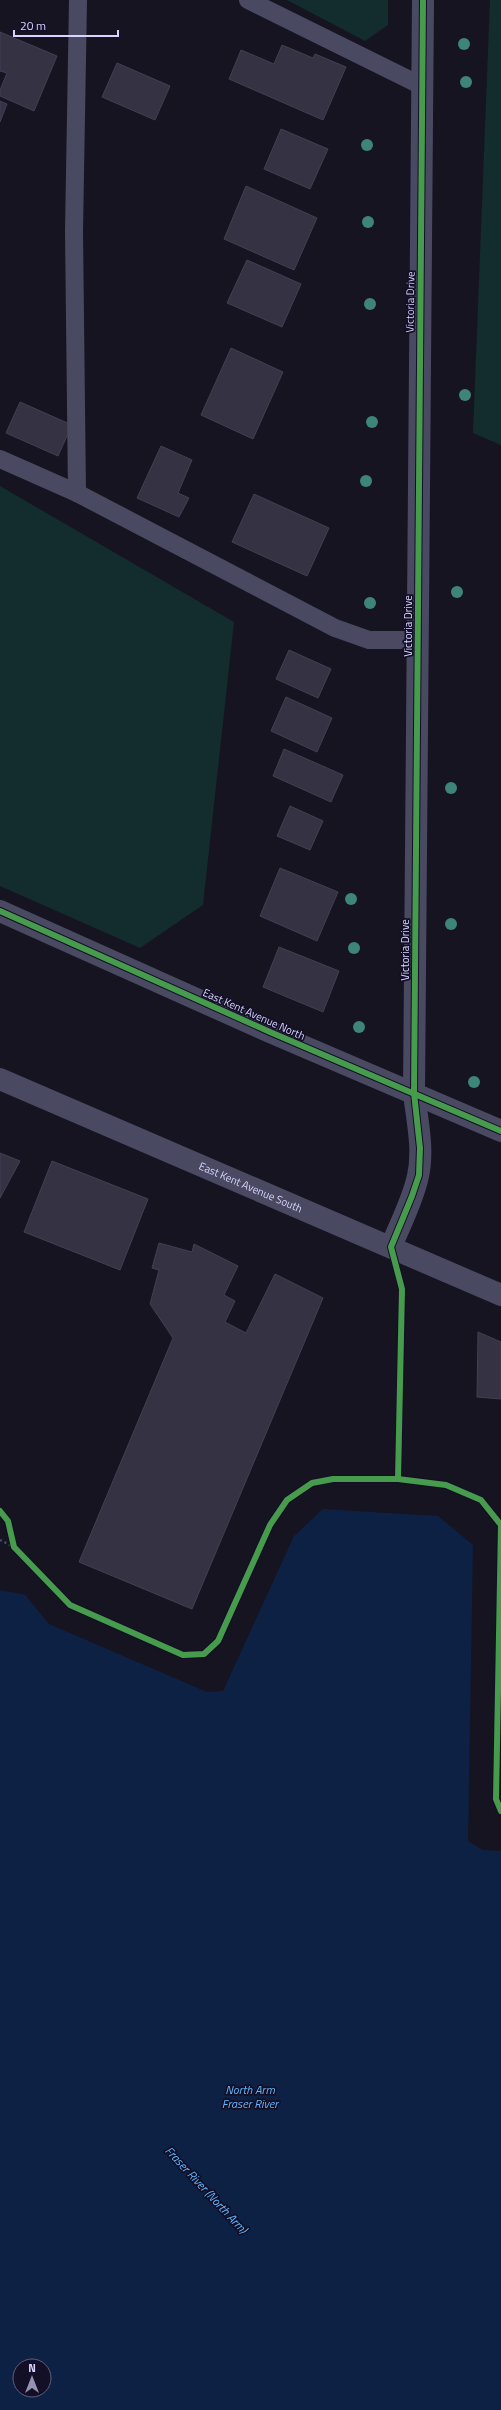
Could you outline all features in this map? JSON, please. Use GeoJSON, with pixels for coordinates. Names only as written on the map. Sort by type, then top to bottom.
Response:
{"type":"FeatureCollection","features":[{"type":"Feature","properties":{"kind":"street","name":"Victoria Drive"},"geometry":{"type":"LineString","coordinates":[[391,1247],[419,1175],[420,1148],[414,1093],[423,0]]}},
{"type":"Feature","properties":{"kind":"street","name":"East Kent Avenue North"},"geometry":{"type":"LineString","coordinates":[[0,911],[270,1032],[501,1131]]}},
{"type":"Feature","properties":{"kind":"street","name":"East Kent Avenue South"},"geometry":{"type":"LineString","coordinates":[[0,1079],[501,1295]]}},
{"type":"Feature","properties":{"kind":"lane"},"geometry":{"type":"LineString","coordinates":[[77,493],[74,231],[78,0]]}},
{"type":"Feature","properties":{"kind":"lane"},"geometry":{"type":"LineString","coordinates":[[248,0],[422,86]]}},
{"type":"Feature","properties":{"kind":"lane"},"geometry":{"type":"LineString","coordinates":[[0,459],[77,493],[335,628],[369,640],[417,640]]}},
{"type":"Feature","properties":{"kind":"path"},"geometry":{"type":"LineString","coordinates":[[11,1534],[14,1547]]}},
{"type":"Feature","properties":{"kind":"path"},"geometry":{"type":"LineString","coordinates":[[0,1540],[14,1547],[19,1552]]}},
{"type":"Feature","properties":{"kind":"green space"},"geometry":{"type":"Polygon","coordinates":[[[287,0],[388,0],[388,25],[365,41],[287,0]]]}},
{"type":"Feature","properties":{"kind":"green space"},"geometry":{"type":"Polygon","coordinates":[[[490,0],[501,0],[501,445],[473,433],[490,0]]]}},
{"type":"Feature","properties":{"kind":"green space"},"geometry":{"type":"Polygon","coordinates":[[[0,486],[234,622],[203,905],[140,948],[0,886],[0,486]]]}},
{"type":"Feature","properties":{"kind":"water","name":"North Arm Fraser River"},"geometry":{"type":"Polygon","coordinates":[[[320,1490],[453,1495],[493,1531],[486,1817],[501,1827],[501,2410],[0,2410],[0,1590],[48,1599],[178,1663],[230,1643],[320,1490]]]}},
{"type":"Feature","properties":{"kind":"pier"},"geometry":{"type":"Polygon","coordinates":[[[319,1488],[453,1493],[494,1530],[488,1817],[501,1825],[501,1851],[483,1850],[468,1841],[473,1545],[438,1516],[323,1509],[294,1536],[223,1691],[207,1692],[49,1624],[22,1591],[49,1597],[178,1661],[229,1641],[279,1521],[319,1488]]]}},
{"type":"Feature","properties":{"kind":"building"},"geometry":{"type":"Polygon","coordinates":[[[0,32],[57,56],[34,111],[0,96],[0,90],[7,73],[0,71],[0,32]]]}},
{"type":"Feature","properties":{"kind":"building"},"geometry":{"type":"Polygon","coordinates":[[[282,45],[313,58],[315,54],[346,67],[323,120],[229,79],[241,50],[274,64],[282,45]]]}},
{"type":"Feature","properties":{"kind":"building"},"geometry":{"type":"Polygon","coordinates":[[[117,63],[170,86],[155,120],[102,97],[117,63]]]}},
{"type":"Feature","properties":{"kind":"building"},"geometry":{"type":"Polygon","coordinates":[[[0,101],[7,104],[0,122],[0,101]]]}},
{"type":"Feature","properties":{"kind":"building"},"geometry":{"type":"Polygon","coordinates":[[[281,129],[328,149],[310,189],[264,169],[281,129]]]}},
{"type":"Feature","properties":{"kind":"building"},"geometry":{"type":"Polygon","coordinates":[[[246,186],[317,218],[294,270],[224,239],[246,186]]]}},
{"type":"Feature","properties":{"kind":"building"},"geometry":{"type":"Polygon","coordinates":[[[247,260],[301,284],[282,327],[227,303],[247,260]]]}},
{"type":"Feature","properties":{"kind":"building"},"geometry":{"type":"Polygon","coordinates":[[[231,348],[283,372],[253,439],[201,415],[231,348]]]}},
{"type":"Feature","properties":{"kind":"building"},"geometry":{"type":"Polygon","coordinates":[[[20,402],[72,425],[58,456],[6,433],[20,402]]]}},
{"type":"Feature","properties":{"kind":"building"},"geometry":{"type":"Polygon","coordinates":[[[161,446],[192,460],[178,493],[189,498],[179,517],[137,498],[161,446]]]}},
{"type":"Feature","properties":{"kind":"building"},"geometry":{"type":"Polygon","coordinates":[[[254,494],[329,528],[307,576],[232,542],[254,494]]]}},
{"type":"Feature","properties":{"kind":"building"},"geometry":{"type":"Polygon","coordinates":[[[289,650],[331,669],[318,698],[276,679],[289,650]]]}},
{"type":"Feature","properties":{"kind":"building"},"geometry":{"type":"Polygon","coordinates":[[[286,697],[332,718],[317,752],[271,731],[286,697]]]}},
{"type":"Feature","properties":{"kind":"building"},"geometry":{"type":"Polygon","coordinates":[[[284,749],[343,775],[331,802],[273,776],[284,749]]]}},
{"type":"Feature","properties":{"kind":"building"},"geometry":{"type":"Polygon","coordinates":[[[290,806],[323,821],[310,850],[277,836],[290,806]]]}},
{"type":"Feature","properties":{"kind":"building"},"geometry":{"type":"Polygon","coordinates":[[[280,868],[338,892],[317,941],[260,916],[280,868]]]}},
{"type":"Feature","properties":{"kind":"building"},"geometry":{"type":"Polygon","coordinates":[[[279,947],[339,971],[323,1012],[263,987],[279,947]]]}},
{"type":"Feature","properties":{"kind":"building"},"geometry":{"type":"Polygon","coordinates":[[[0,1153],[20,1161],[0,1198],[0,1153]]]}},
{"type":"Feature","properties":{"kind":"building"},"geometry":{"type":"Polygon","coordinates":[[[52,1161],[148,1199],[120,1270],[24,1232],[52,1161]]]}},
{"type":"Feature","properties":{"kind":"building"},"geometry":{"type":"Polygon","coordinates":[[[159,1243],[192,1252],[194,1244],[238,1266],[224,1295],[235,1301],[225,1322],[246,1333],[275,1274],[323,1298],[192,1609],[79,1562],[173,1338],[150,1304],[159,1270],[152,1268],[159,1243]]]}},
{"type":"Feature","properties":{"kind":"building"},"geometry":{"type":"Polygon","coordinates":[[[478,1332],[501,1342],[501,1399],[477,1397],[478,1332]]]}},
{"type":"Feature","properties":{"kind":"cycle path"},"geometry":{"type":"LineString","coordinates":[[398,1479],[402,1289],[391,1247],[419,1175],[420,1148],[414,1093],[423,0]]}},
{"type":"Feature","properties":{"kind":"cycle path"},"geometry":{"type":"LineString","coordinates":[[0,911],[270,1032],[501,1131]]}},
{"type":"Feature","properties":{"kind":"cycle path"},"geometry":{"type":"LineString","coordinates":[[0,1511],[8,1521],[14,1547],[70,1605],[183,1655],[204,1654],[218,1641],[270,1525],[287,1500],[312,1483],[333,1479],[398,1479],[446,1485],[481,1500],[501,1525],[496,1799],[501,1811]]}},
{"type":"Feature","properties":{"kind":"water label","name":"Fraser River (North Arm)"},"geometry":{"type":"Point","coordinates":[206,2190]}}]}
